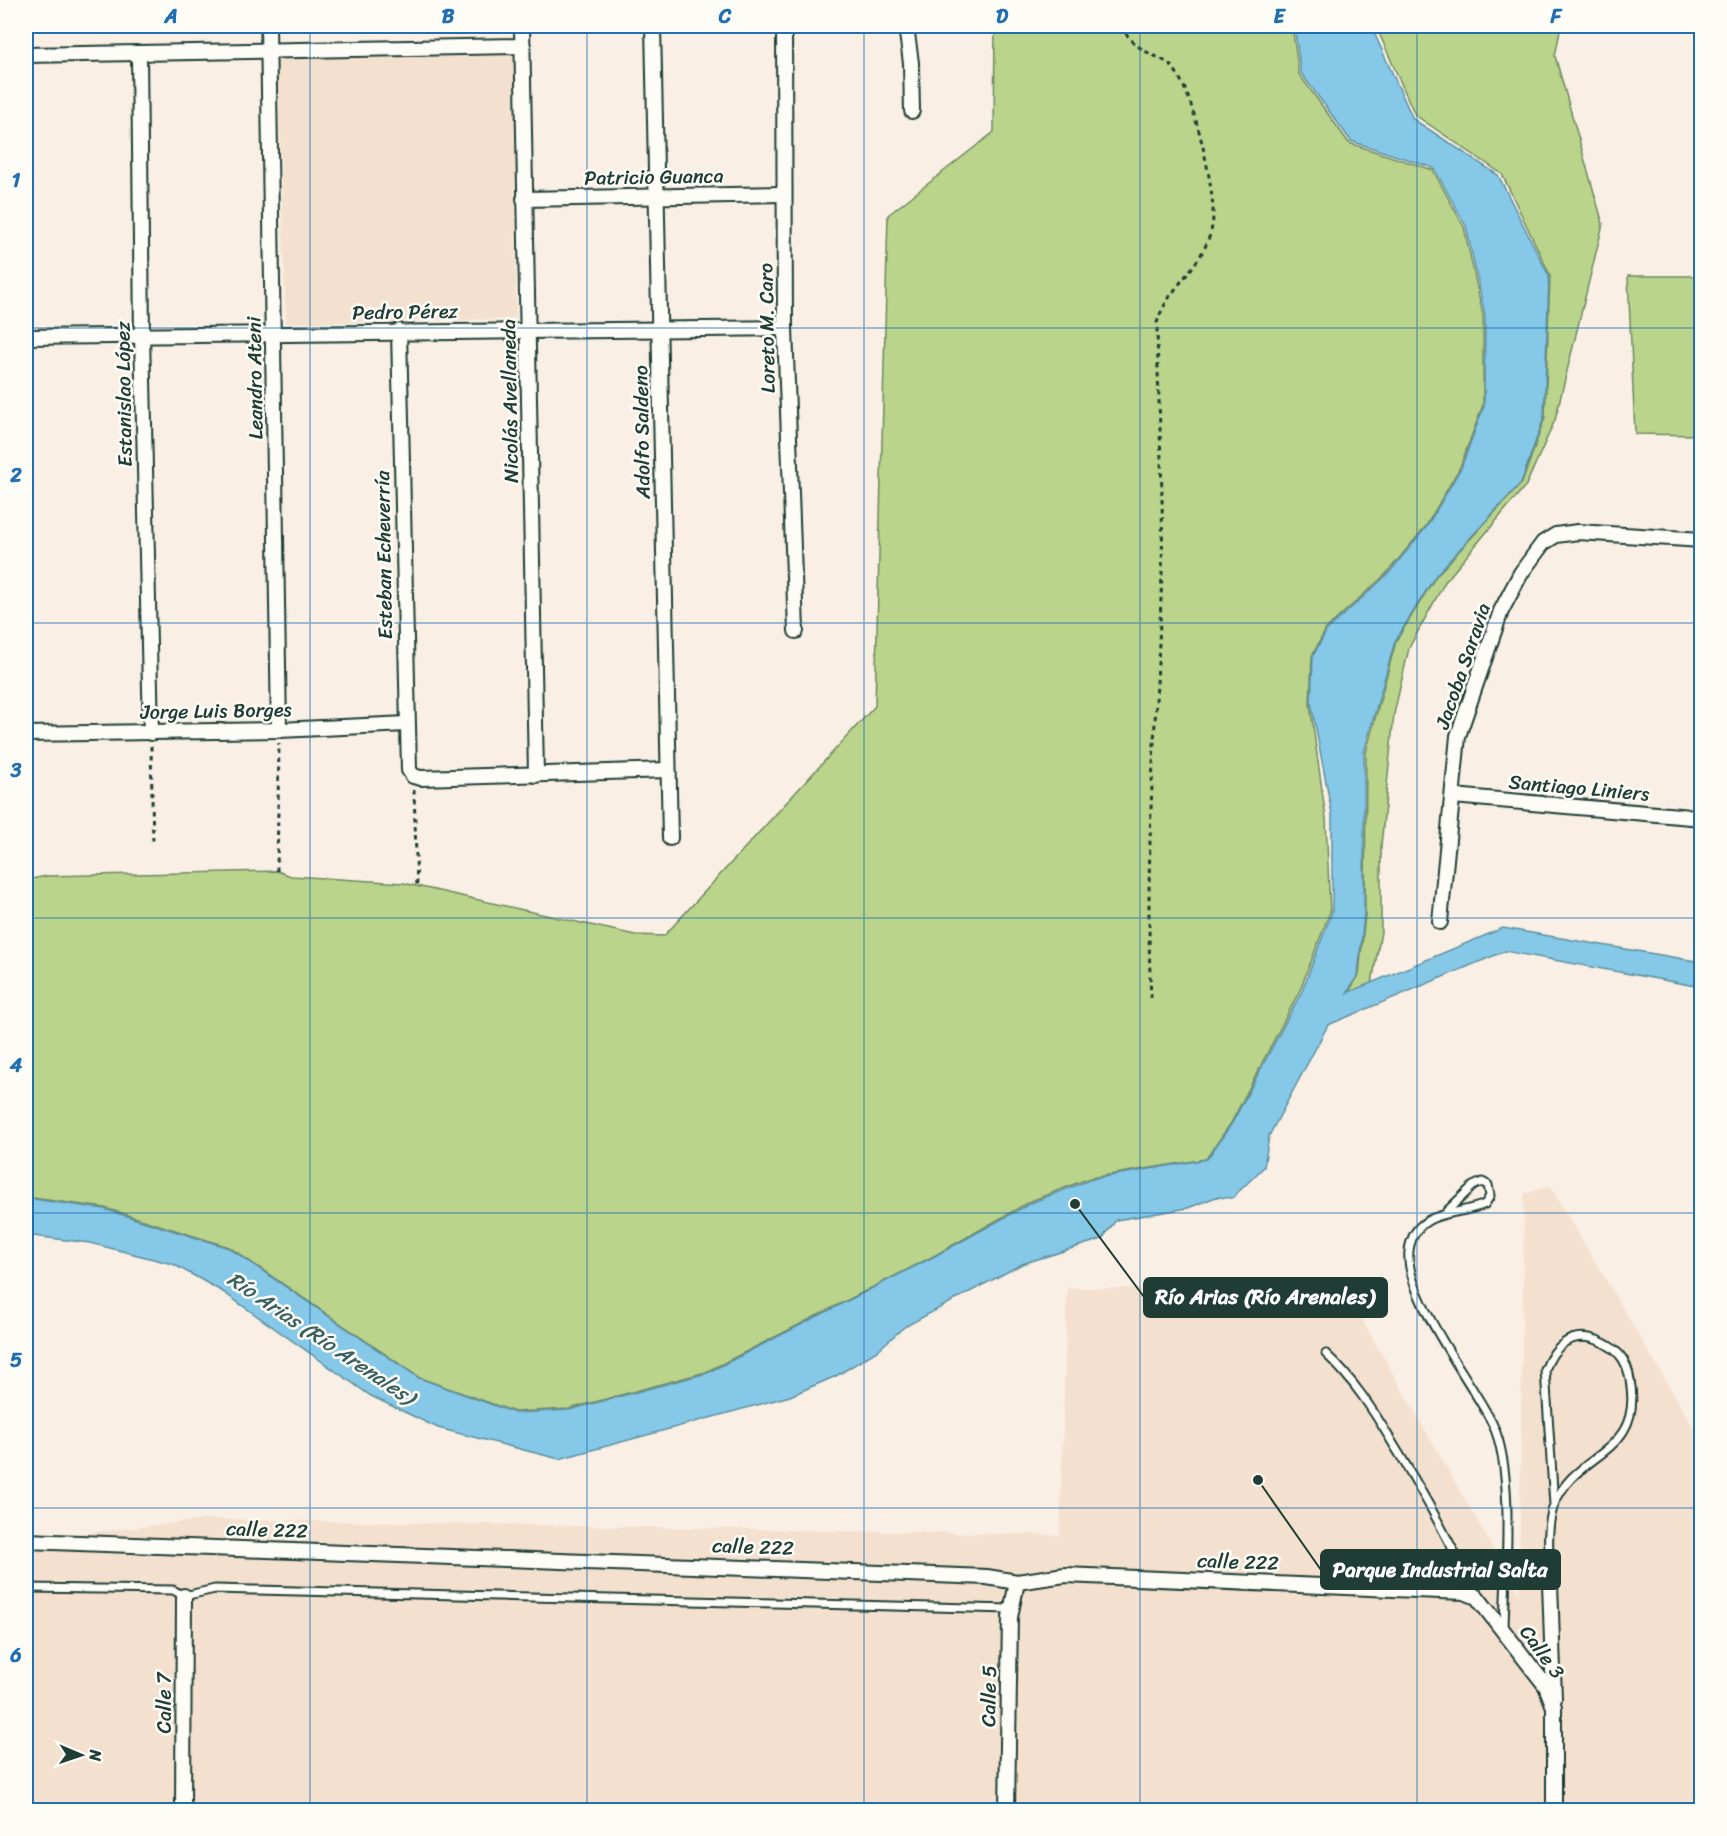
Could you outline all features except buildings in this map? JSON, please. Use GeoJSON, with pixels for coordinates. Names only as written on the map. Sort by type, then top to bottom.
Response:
{"type":"FeatureCollection","features":[{"type":"Feature","properties":{"kind":"street","name":"Leandro Ateni"},"geometry":{"type":"LineString","coordinates":[[268,26],[279,730]]}},
{"type":"Feature","properties":{"kind":"street","name":"Nicolás Avellaneda"},"geometry":{"type":"LineString","coordinates":[[522,26],[536,775]]}},
{"type":"Feature","properties":{"kind":"street","name":"Adolfo Saldeno"},"geometry":{"type":"LineString","coordinates":[[653,26],[654,196],[660,330],[670,838]]}},
{"type":"Feature","properties":{"kind":"street","name":"Loreto M. Caro"},"geometry":{"type":"LineString","coordinates":[[784,26],[785,328],[796,631]]}},
{"type":"Feature","properties":{"kind":"street"},"geometry":{"type":"LineString","coordinates":[[906,26],[911,63],[912,111]]}},
{"type":"Feature","properties":{"kind":"street"},"geometry":{"type":"LineString","coordinates":[[26,56],[523,46]]}},
{"type":"Feature","properties":{"kind":"street","name":"Estanislao López"},"geometry":{"type":"LineString","coordinates":[[139,54],[150,733]]}},
{"type":"Feature","properties":{"kind":"street","name":"Patricio Guanca"},"geometry":{"type":"LineString","coordinates":[[524,199],[784,194]]}},
{"type":"Feature","properties":{"kind":"street","name":"Pedro Pérez"},"geometry":{"type":"LineString","coordinates":[[26,336],[785,328]]}},
{"type":"Feature","properties":{"kind":"street","name":"Esteban Echeverría"},"geometry":{"type":"LineString","coordinates":[[399,331],[407,724],[409,770],[413,776]]}},
{"type":"Feature","properties":{"kind":"street","name":"Jacoba Saravia"},"geometry":{"type":"LineString","coordinates":[[1440,922],[1458,736],[1501,611],[1521,573],[1543,543],[1556,535],[1578,532],[1701,540]]}},
{"type":"Feature","properties":{"kind":"street","name":"Jorge Luis Borges"},"geometry":{"type":"LineString","coordinates":[[26,734],[279,730],[407,724]]}},
{"type":"Feature","properties":{"kind":"street"},"geometry":{"type":"LineString","coordinates":[[413,776],[421,778],[668,770]]}},
{"type":"Feature","properties":{"kind":"street","name":"Santiago Liniers"},"geometry":{"type":"LineString","coordinates":[[1453,796],[1701,818]]}},
{"type":"Feature","properties":{"kind":"street","name":"calle 222"},"geometry":{"type":"LineString","coordinates":[[26,1541],[654,1562],[987,1577],[1017,1582],[1065,1575],[1450,1590],[1477,1597]]}},
{"type":"Feature","properties":{"kind":"street","name":"Calle 5"},"geometry":{"type":"LineString","coordinates":[[1008,1810],[1011,1609],[1017,1582]]}},
{"type":"Feature","properties":{"kind":"street"},"geometry":{"type":"LineString","coordinates":[[1550,1583],[1554,1707]]}},
{"type":"Feature","properties":{"kind":"street","name":"Calle 7"},"geometry":{"type":"LineString","coordinates":[[183,1810],[184,1596]]}},
{"type":"Feature","properties":{"kind":"street","name":"Calle 3"},"geometry":{"type":"LineString","coordinates":[[1477,1597],[1546,1686],[1554,1707],[1554,1810]]}},
{"type":"Feature","properties":{"kind":"lane"},"geometry":{"type":"LineString","coordinates":[[1447,1211],[1485,1204],[1490,1196],[1488,1185],[1482,1182],[1473,1186],[1447,1211],[1420,1226],[1409,1246],[1410,1268],[1419,1298],[1494,1426],[1501,1458],[1507,1513],[1503,1632]]}},
{"type":"Feature","properties":{"kind":"lane"},"geometry":{"type":"LineString","coordinates":[[1550,1583],[1549,1527],[1554,1505],[1545,1370],[1551,1354],[1561,1344],[1586,1337],[1599,1341],[1622,1356],[1628,1366],[1632,1408],[1628,1425],[1616,1442],[1567,1482],[1554,1505]]}},
{"type":"Feature","properties":{"kind":"lane"},"geometry":{"type":"LineString","coordinates":[[1326,1354],[1341,1368],[1370,1406],[1432,1506],[1477,1597]]}},
{"type":"Feature","properties":{"kind":"lane"},"geometry":{"type":"LineString","coordinates":[[26,1588],[173,1590],[184,1596],[215,1588],[1011,1609]]}},
{"type":"Feature","properties":{"kind":"path"},"geometry":{"type":"LineString","coordinates":[[1120,26],[1142,49],[1165,60],[1174,69],[1184,87],[1191,103],[1212,199],[1213,217],[1204,248],[1165,305],[1157,323],[1162,569],[1150,828],[1148,930],[1151,998]]}},
{"type":"Feature","properties":{"kind":"path"},"geometry":{"type":"LineString","coordinates":[[277,871],[279,730]]}},
{"type":"Feature","properties":{"kind":"path"},"geometry":{"type":"LineString","coordinates":[[150,733],[153,845]]}},
{"type":"Feature","properties":{"kind":"path"},"geometry":{"type":"LineString","coordinates":[[413,776],[417,889]]}},
{"type":"Feature","properties":{"kind":"shaded area"},"geometry":{"type":"Polygon","coordinates":[[[515,55],[516,319],[286,323],[277,59],[515,55]]]}},
{"type":"Feature","properties":{"kind":"shaded area"},"geometry":{"type":"Polygon","coordinates":[[[1550,1186],[1701,1440],[1701,1810],[26,1810],[26,1540],[211,1519],[1060,1535],[1067,1288],[1345,1290],[1519,1594],[1524,1194],[1550,1186]]]}},
{"type":"Feature","properties":{"kind":"green space"},"geometry":{"type":"Polygon","coordinates":[[[995,26],[1292,26],[1299,74],[1349,143],[1433,170],[1464,227],[1483,315],[1483,405],[1460,467],[1426,526],[1386,574],[1326,629],[1312,656],[1310,704],[1326,819],[1330,912],[1300,990],[1231,1123],[1206,1159],[1090,1178],[1031,1201],[932,1257],[706,1372],[569,1409],[515,1412],[420,1378],[229,1247],[105,1208],[26,1197],[26,880],[47,876],[277,871],[291,876],[403,883],[635,935],[664,936],[875,706],[888,215],[994,132],[995,26]]]}},
{"type":"Feature","properties":{"kind":"green space"},"geometry":{"type":"Polygon","coordinates":[[[1376,26],[1561,26],[1555,56],[1603,224],[1555,420],[1526,485],[1445,582],[1409,648],[1394,714],[1381,846],[1381,932],[1372,983],[1348,993],[1359,975],[1365,914],[1366,752],[1396,641],[1436,576],[1522,483],[1545,417],[1550,275],[1502,174],[1415,115],[1376,26]]]}},
{"type":"Feature","properties":{"kind":"green space"},"geometry":{"type":"Polygon","coordinates":[[[1628,276],[1701,276],[1701,435],[1635,434],[1628,276]]]}},
{"type":"Feature","properties":{"kind":"water"},"geometry":{"type":"Polygon","coordinates":[[[1294,26],[1371,26],[1413,119],[1498,175],[1549,276],[1544,417],[1521,483],[1436,575],[1395,641],[1364,752],[1364,914],[1358,975],[1347,993],[1503,928],[1701,962],[1701,987],[1505,951],[1328,1025],[1269,1136],[1264,1167],[1232,1198],[1216,1197],[1188,1208],[1116,1220],[1102,1239],[1022,1264],[904,1327],[877,1351],[836,1376],[790,1396],[559,1459],[438,1428],[371,1396],[223,1292],[173,1264],[90,1243],[26,1235],[26,1198],[104,1209],[229,1248],[419,1378],[515,1413],[569,1410],[707,1373],[933,1257],[1033,1202],[1092,1179],[1207,1159],[1232,1123],[1302,991],[1332,912],[1332,814],[1311,703],[1313,656],[1327,630],[1388,574],[1427,526],[1461,468],[1484,406],[1485,315],[1466,226],[1434,168],[1351,141],[1301,73],[1294,26]]]}},
{"type":"Feature","properties":{"kind":"place","name":"Río Arias (Río Arenales)"},"geometry":{"type":"Point","coordinates":[1075,1204]}},
{"type":"Feature","properties":{"kind":"place","name":"Parque Industrial Salta"},"geometry":{"type":"Point","coordinates":[1258,1480]}}]}
